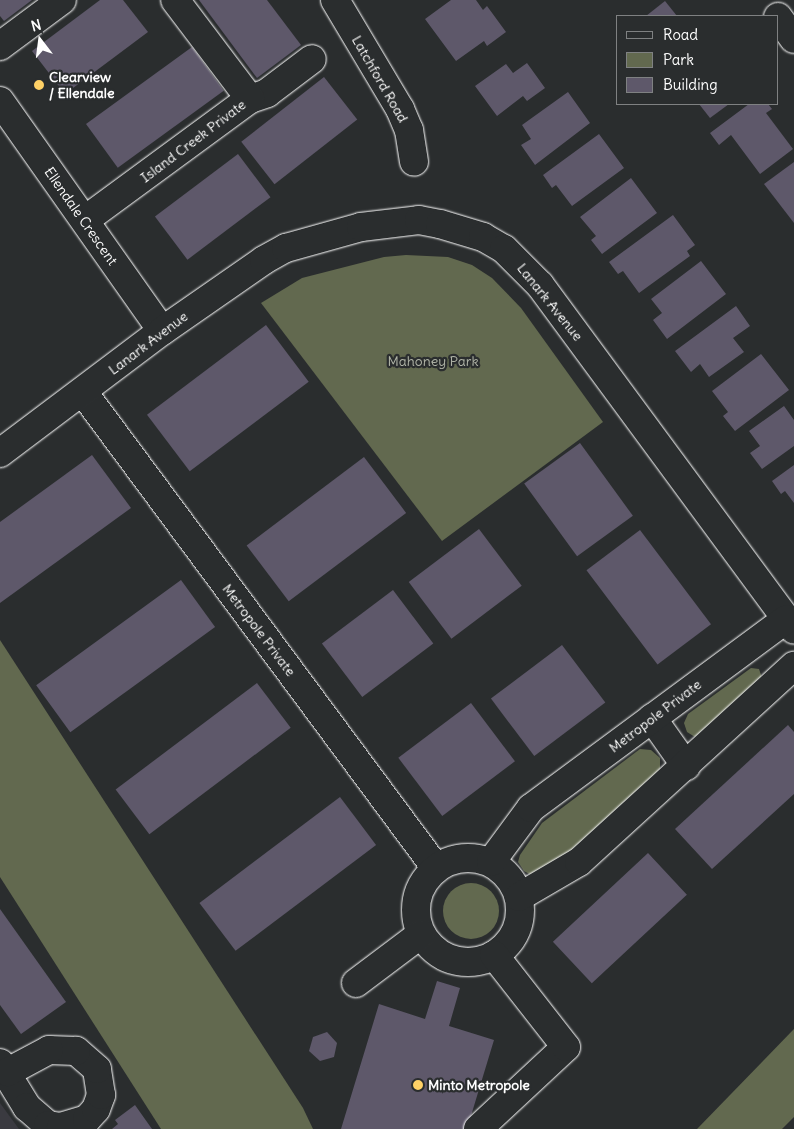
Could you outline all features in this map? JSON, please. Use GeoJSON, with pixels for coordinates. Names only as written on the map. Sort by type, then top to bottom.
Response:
{"type":"FeatureCollection","features":[{"type":"Feature","properties":{"kind":"street"},"geometry":{"type":"LineString","coordinates":[[0,46],[62,0]]}},
{"type":"Feature","properties":{"kind":"street","name":"Island Creek Private"},"geometry":{"type":"LineString","coordinates":[[85,220],[250,99],[176,0]]}},
{"type":"Feature","properties":{"kind":"street","name":"Latchford Road"},"geometry":{"type":"LineString","coordinates":[[335,0],[400,109],[409,130],[414,162]]}},
{"type":"Feature","properties":{"kind":"street"},"geometry":{"type":"LineString","coordinates":[[765,0],[776,15]]}},
{"type":"Feature","properties":{"kind":"street"},"geometry":{"type":"LineString","coordinates":[[779,18],[794,39]]}},
{"type":"Feature","properties":{"kind":"street"},"geometry":{"type":"LineString","coordinates":[[250,99],[267,93],[312,59]]}},
{"type":"Feature","properties":{"kind":"street","name":"Ellendale Crescent"},"geometry":{"type":"LineString","coordinates":[[2,107],[85,220],[162,331]]}},
{"type":"Feature","properties":{"kind":"street","name":"Lanark Avenue"},"geometry":{"type":"LineString","coordinates":[[0,453],[162,331],[264,260],[286,248],[333,233],[419,220],[483,237],[504,249],[540,285],[790,625]]}},
{"type":"Feature","properties":{"kind":"street","name":"Metropole Private"},"geometry":{"type":"LineString","coordinates":[[83,392],[436,868]]}},
{"type":"Feature","properties":{"kind":"street","name":"Metropole Private"},"geometry":{"type":"LineString","coordinates":[[491,862],[531,808],[652,718],[790,625]]}},
{"type":"Feature","properties":{"kind":"street"},"geometry":{"type":"LineString","coordinates":[[519,897],[579,862],[794,666]]}},
{"type":"Feature","properties":{"kind":"street"},"geometry":{"type":"LineString","coordinates":[[652,718],[686,766]]}},
{"type":"Feature","properties":{"kind":"street"},"geometry":{"type":"LineString","coordinates":[[463,858],[491,862],[513,883],[519,897],[520,911],[516,930],[494,956],[474,961],[453,960],[430,946],[421,934],[416,906],[419,892],[436,868],[463,858]]}},
{"type":"Feature","properties":{"kind":"street"},"geometry":{"type":"LineString","coordinates":[[356,983],[421,934]]}},
{"type":"Feature","properties":{"kind":"street"},"geometry":{"type":"LineString","coordinates":[[478,1129],[566,1047],[494,956]]}},
{"type":"Feature","properties":{"kind":"shaded area"},"geometry":{"type":"Polygon","coordinates":[[[0,1103],[19,1129],[0,1129],[0,1103]]]}},
{"type":"Feature","properties":{"kind":"green space","name":"Mahoney Park"},"geometry":{"type":"Polygon","coordinates":[[[406,255],[448,257],[472,265],[492,278],[521,308],[603,422],[442,541],[261,303],[302,278],[384,257],[406,255]]]}},
{"type":"Feature","properties":{"kind":"green space"},"geometry":{"type":"Polygon","coordinates":[[[0,640],[303,1108],[313,1129],[161,1129],[0,877],[0,640]]]}},
{"type":"Feature","properties":{"kind":"green space"},"geometry":{"type":"Polygon","coordinates":[[[751,668],[759,669],[763,681],[706,733],[695,737],[687,732],[684,723],[688,714],[751,668]]]}},
{"type":"Feature","properties":{"kind":"green space"},"geometry":{"type":"Polygon","coordinates":[[[640,749],[651,750],[660,758],[660,775],[569,857],[531,875],[524,871],[518,862],[520,855],[542,823],[640,749]]]}},
{"type":"Feature","properties":{"kind":"green space"},"geometry":{"type":"Polygon","coordinates":[[[471,883],[482,885],[491,891],[497,900],[499,911],[497,922],[491,931],[482,937],[471,939],[460,937],[451,931],[445,922],[443,911],[445,900],[451,891],[460,885],[471,883]]]}},
{"type":"Feature","properties":{"kind":"green space"},"geometry":{"type":"Polygon","coordinates":[[[794,1029],[794,1117],[782,1129],[697,1129],[794,1029]]]}},
{"type":"Feature","properties":{"kind":"building"},"geometry":{"type":"Polygon","coordinates":[[[0,0],[32,0],[4,21],[0,16],[0,0]]]}},
{"type":"Feature","properties":{"kind":"building"},"geometry":{"type":"Polygon","coordinates":[[[100,0],[123,0],[148,32],[65,94],[32,51],[100,0]]]}},
{"type":"Feature","properties":{"kind":"building"},"geometry":{"type":"Polygon","coordinates":[[[199,0],[267,0],[301,45],[257,78],[199,0]]]}},
{"type":"Feature","properties":{"kind":"building"},"geometry":{"type":"Polygon","coordinates":[[[451,0],[476,0],[483,10],[487,6],[506,32],[487,46],[484,41],[456,61],[425,19],[451,0]]]}},
{"type":"Feature","properties":{"kind":"building"},"geometry":{"type":"Polygon","coordinates":[[[665,1],[676,15],[647,15],[665,1]]]}},
{"type":"Feature","properties":{"kind":"building"},"geometry":{"type":"Polygon","coordinates":[[[192,47],[224,91],[118,168],[86,124],[192,47]]]}},
{"type":"Feature","properties":{"kind":"building"},"geometry":{"type":"Polygon","coordinates":[[[527,63],[545,88],[527,101],[523,96],[497,116],[475,86],[506,64],[513,73],[527,63]]]}},
{"type":"Feature","properties":{"kind":"building"},"geometry":{"type":"Polygon","coordinates":[[[324,77],[357,120],[275,184],[241,142],[324,77]]]}},
{"type":"Feature","properties":{"kind":"building"},"geometry":{"type":"Polygon","coordinates":[[[568,92],[590,123],[535,165],[521,145],[531,139],[522,125],[568,92]]]}},
{"type":"Feature","properties":{"kind":"building"},"geometry":{"type":"Polygon","coordinates":[[[700,105],[728,105],[710,118],[700,105]]]}},
{"type":"Feature","properties":{"kind":"building"},"geometry":{"type":"Polygon","coordinates":[[[748,105],[769,105],[772,109],[766,113],[793,149],[760,174],[731,135],[719,145],[710,133],[748,105]]]}},
{"type":"Feature","properties":{"kind":"building"},"geometry":{"type":"Polygon","coordinates":[[[599,134],[624,168],[572,206],[556,185],[552,188],[543,175],[599,134]]]}},
{"type":"Feature","properties":{"kind":"building"},"geometry":{"type":"Polygon","coordinates":[[[238,154],[270,197],[187,260],[155,217],[238,154]]]}},
{"type":"Feature","properties":{"kind":"building"},"geometry":{"type":"Polygon","coordinates":[[[794,162],[794,223],[764,184],[794,162]]]}},
{"type":"Feature","properties":{"kind":"building"},"geometry":{"type":"Polygon","coordinates":[[[631,178],[657,213],[602,254],[591,240],[596,236],[580,217],[631,178]]]}},
{"type":"Feature","properties":{"kind":"building"},"geometry":{"type":"Polygon","coordinates":[[[673,215],[695,245],[687,251],[690,256],[639,293],[623,271],[618,274],[609,262],[673,215]]]}},
{"type":"Feature","properties":{"kind":"building"},"geometry":{"type":"Polygon","coordinates":[[[701,261],[726,294],[667,339],[653,320],[662,313],[651,299],[701,261]]]}},
{"type":"Feature","properties":{"kind":"building"},"geometry":{"type":"Polygon","coordinates":[[[736,306],[750,326],[733,338],[744,352],[709,377],[700,364],[691,372],[675,351],[736,306]]]}},
{"type":"Feature","properties":{"kind":"building"},"geometry":{"type":"Polygon","coordinates":[[[266,325],[309,382],[190,471],[147,415],[266,325]]]}},
{"type":"Feature","properties":{"kind":"building"},"geometry":{"type":"Polygon","coordinates":[[[761,354],[789,390],[735,431],[723,416],[728,412],[712,391],[761,354]]]}},
{"type":"Feature","properties":{"kind":"building"},"geometry":{"type":"Polygon","coordinates":[[[784,406],[794,420],[794,446],[762,469],[750,453],[760,446],[749,431],[784,406]]]}},
{"type":"Feature","properties":{"kind":"building"},"geometry":{"type":"Polygon","coordinates":[[[580,443],[633,516],[577,556],[524,484],[580,443]]]}},
{"type":"Feature","properties":{"kind":"building"},"geometry":{"type":"Polygon","coordinates":[[[92,455],[131,508],[0,603],[0,522],[92,455]]]}},
{"type":"Feature","properties":{"kind":"building"},"geometry":{"type":"Polygon","coordinates":[[[364,457],[406,513],[289,601],[247,545],[364,457]]]}},
{"type":"Feature","properties":{"kind":"building"},"geometry":{"type":"Polygon","coordinates":[[[794,465],[794,503],[785,491],[781,494],[772,481],[794,465]]]}},
{"type":"Feature","properties":{"kind":"building"},"geometry":{"type":"Polygon","coordinates":[[[479,529],[522,586],[451,639],[409,582],[479,529]]]}},
{"type":"Feature","properties":{"kind":"building"},"geometry":{"type":"Polygon","coordinates":[[[640,530],[711,624],[658,665],[586,570],[640,530]]]}},
{"type":"Feature","properties":{"kind":"building"},"geometry":{"type":"Polygon","coordinates":[[[181,580],[215,627],[70,732],[36,685],[181,580]]]}},
{"type":"Feature","properties":{"kind":"building"},"geometry":{"type":"Polygon","coordinates":[[[393,590],[433,644],[362,697],[322,644],[393,590]]]}},
{"type":"Feature","properties":{"kind":"building"},"geometry":{"type":"Polygon","coordinates":[[[562,645],[605,703],[534,756],[491,699],[562,645]]]}},
{"type":"Feature","properties":{"kind":"building"},"geometry":{"type":"Polygon","coordinates":[[[257,683],[291,728],[149,834],[116,790],[257,683]]]}},
{"type":"Feature","properties":{"kind":"building"},"geometry":{"type":"Polygon","coordinates":[[[471,703],[515,761],[442,816],[398,758],[471,703]]]}},
{"type":"Feature","properties":{"kind":"building"},"geometry":{"type":"Polygon","coordinates":[[[788,725],[794,732],[794,794],[712,869],[675,829],[788,725]]]}},
{"type":"Feature","properties":{"kind":"building"},"geometry":{"type":"Polygon","coordinates":[[[340,797],[376,845],[236,951],[199,903],[340,797]]]}},
{"type":"Feature","properties":{"kind":"building"},"geometry":{"type":"Polygon","coordinates":[[[648,853],[687,895],[592,983],[553,942],[648,853]]]}},
{"type":"Feature","properties":{"kind":"building"},"geometry":{"type":"Polygon","coordinates":[[[0,909],[66,1002],[21,1034],[0,1005],[0,909]]]}},
{"type":"Feature","properties":{"kind":"building","name":"Minto Metropole"},"geometry":{"type":"Polygon","coordinates":[[[437,981],[460,988],[449,1026],[494,1040],[467,1129],[341,1129],[379,1004],[425,1019],[437,981]]]}},
{"type":"Feature","properties":{"kind":"building"},"geometry":{"type":"Polygon","coordinates":[[[327,1032],[337,1043],[334,1057],[320,1061],[309,1051],[313,1037],[327,1032]]]}},
{"type":"Feature","properties":{"kind":"building"},"geometry":{"type":"Polygon","coordinates":[[[135,1105],[152,1129],[112,1129],[118,1124],[115,1120],[135,1105]]]}},
{"type":"Feature","properties":{"kind":"place","name":"Clearview / Ellendale"},"geometry":{"type":"Point","coordinates":[39,85]}},
{"type":"Feature","properties":{"kind":"place","name":"Minto Metropole"},"geometry":{"type":"Point","coordinates":[418,1085]}}]}
